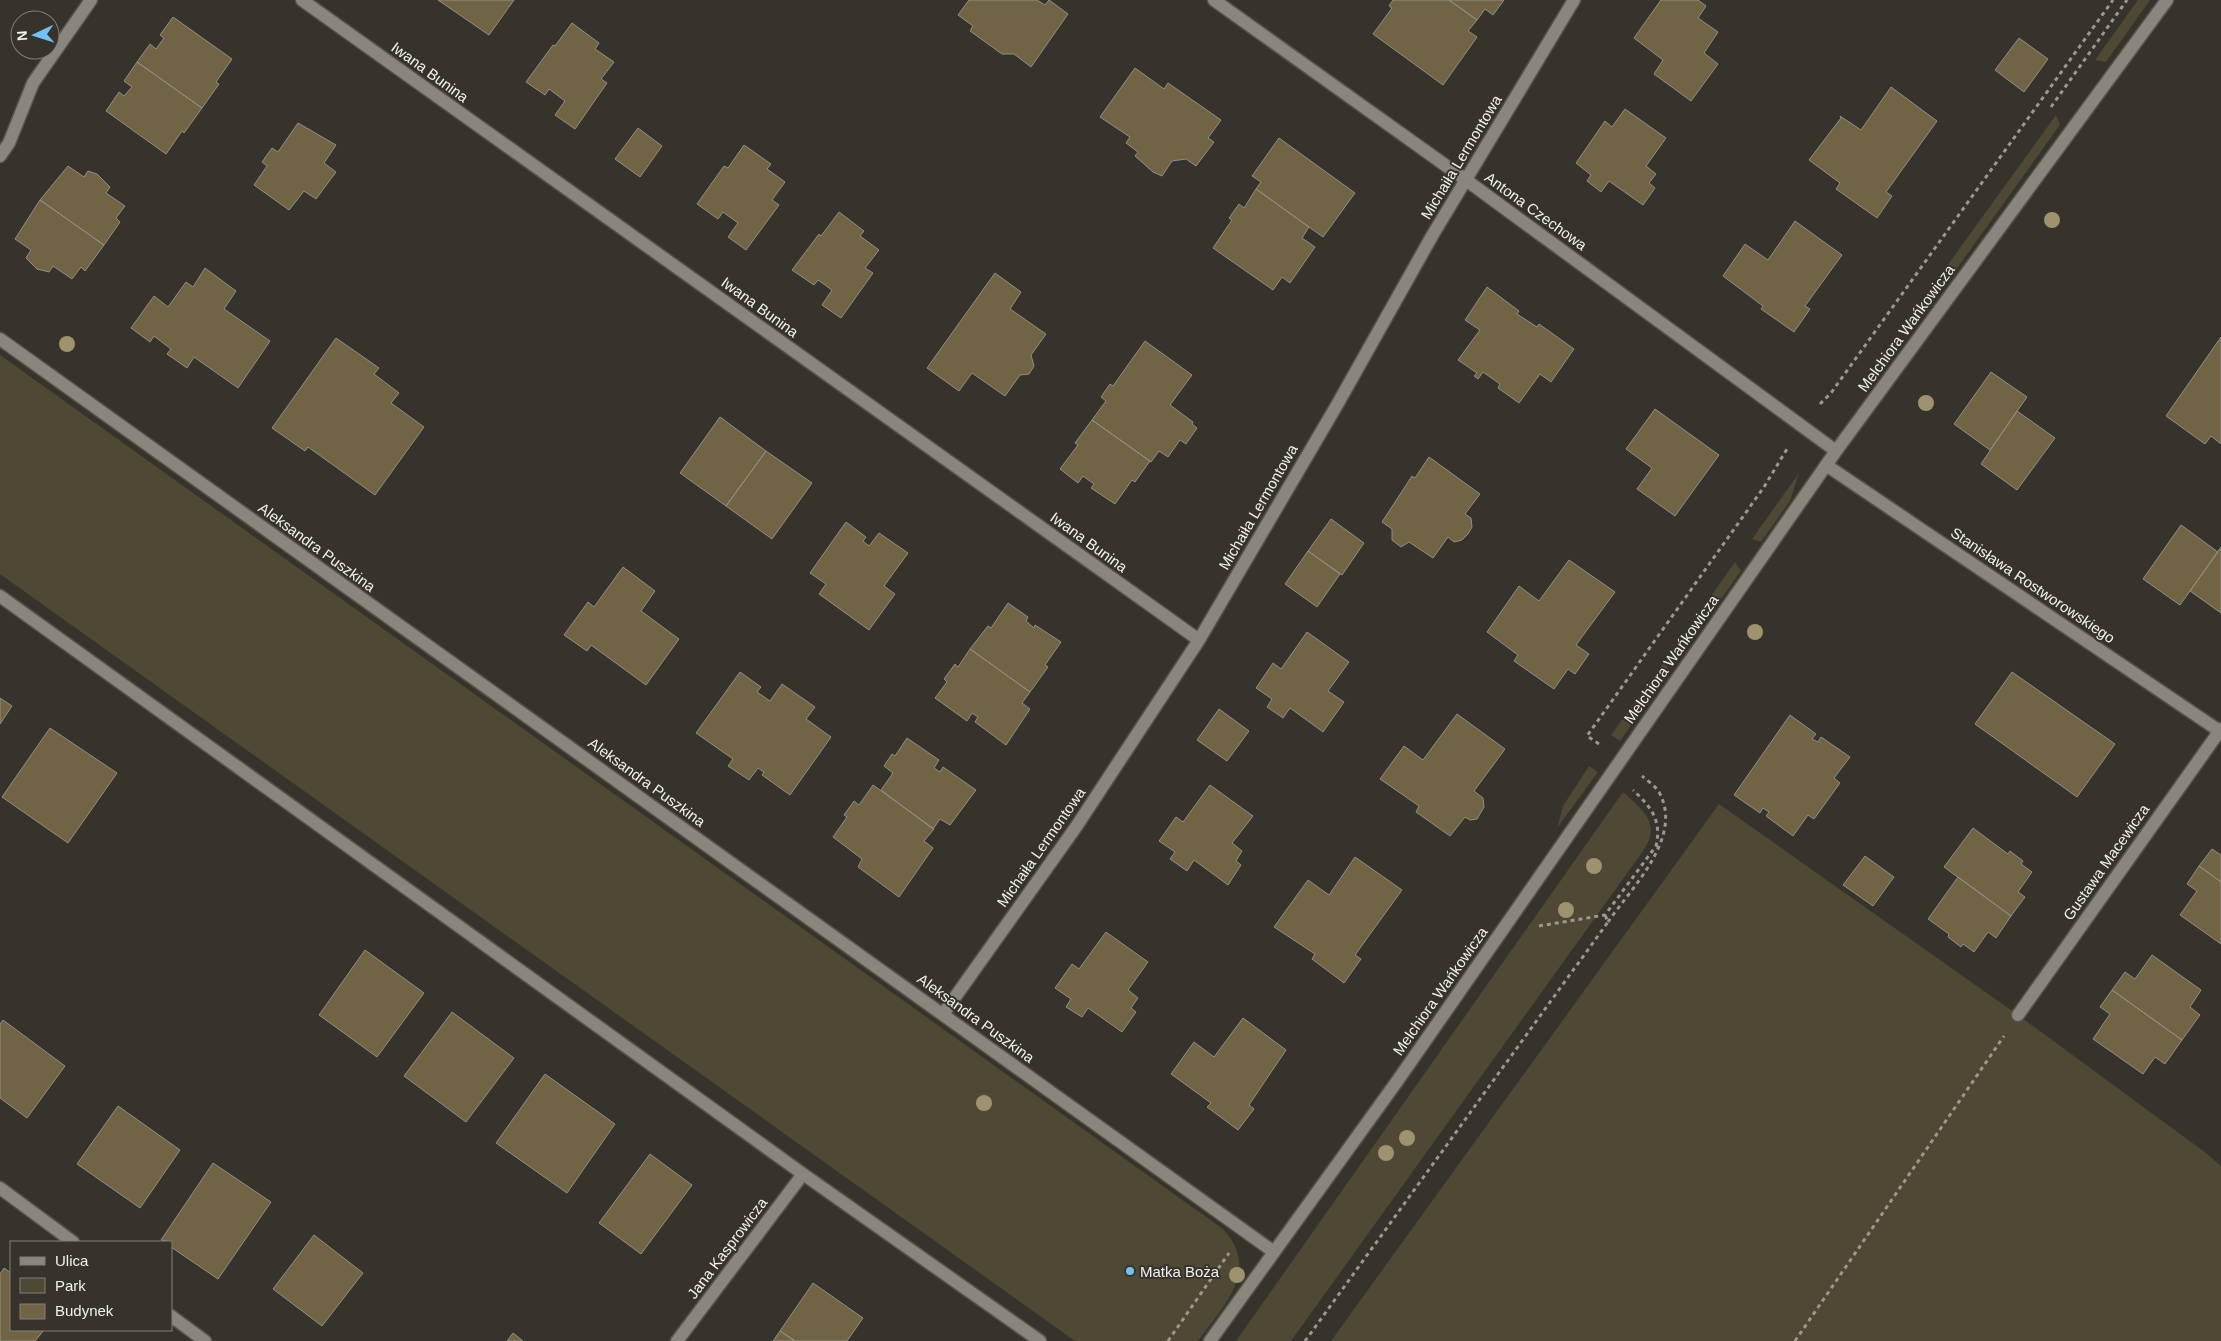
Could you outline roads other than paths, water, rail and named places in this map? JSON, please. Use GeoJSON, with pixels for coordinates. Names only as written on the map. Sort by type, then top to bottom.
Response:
{"type":"FeatureCollection","features":[{"type":"Feature","properties":{"kind":"street"},"geometry":{"type":"LineString","coordinates":[[0,156],[9,143],[33,83],[91,0]]}},
{"type":"Feature","properties":{"kind":"street","name":"Iwana Bunina"},"geometry":{"type":"LineString","coordinates":[[302,0],[1199,640]]}},
{"type":"Feature","properties":{"kind":"street","name":"Antona Czechowa"},"geometry":{"type":"LineString","coordinates":[[1214,0],[1466,180],[1836,451]]}},
{"type":"Feature","properties":{"kind":"street","name":"Michaiła Lermontowa"},"geometry":{"type":"LineString","coordinates":[[943,1014],[1076,827],[1199,640],[1466,180],[1574,0]]}},
{"type":"Feature","properties":{"kind":"street","name":"Melchiora Wańkowicza"},"geometry":{"type":"LineString","coordinates":[[1210,1341],[1500,933],[1826,465],[2167,0]]}},
{"type":"Feature","properties":{"kind":"street","name":"Aleksandra Puszkina"},"geometry":{"type":"LineString","coordinates":[[0,339],[1274,1252]]}},
{"type":"Feature","properties":{"kind":"street","name":"Stanisława Rostworowskiego"},"geometry":{"type":"LineString","coordinates":[[1826,465],[2220,731]]}},
{"type":"Feature","properties":{"kind":"street"},"geometry":{"type":"LineString","coordinates":[[0,596],[803,1174],[1040,1341]]}},
{"type":"Feature","properties":{"kind":"street","name":"Gustawa Macewicza"},"geometry":{"type":"LineString","coordinates":[[2018,1015],[2220,731]]}},
{"type":"Feature","properties":{"kind":"street","name":"Jana Kasprowicza"},"geometry":{"type":"LineString","coordinates":[[677,1341],[803,1174]]}},
{"type":"Feature","properties":{"kind":"street"},"geometry":{"type":"LineString","coordinates":[[0,1188],[72,1241]]}},
{"type":"Feature","properties":{"kind":"street"},"geometry":{"type":"LineString","coordinates":[[172,1317],[205,1341]]}},
{"type":"Feature","properties":{"kind":"place","name":"Matka Boża"},"geometry":{"type":"Point","coordinates":[1130,1271]}}]}
